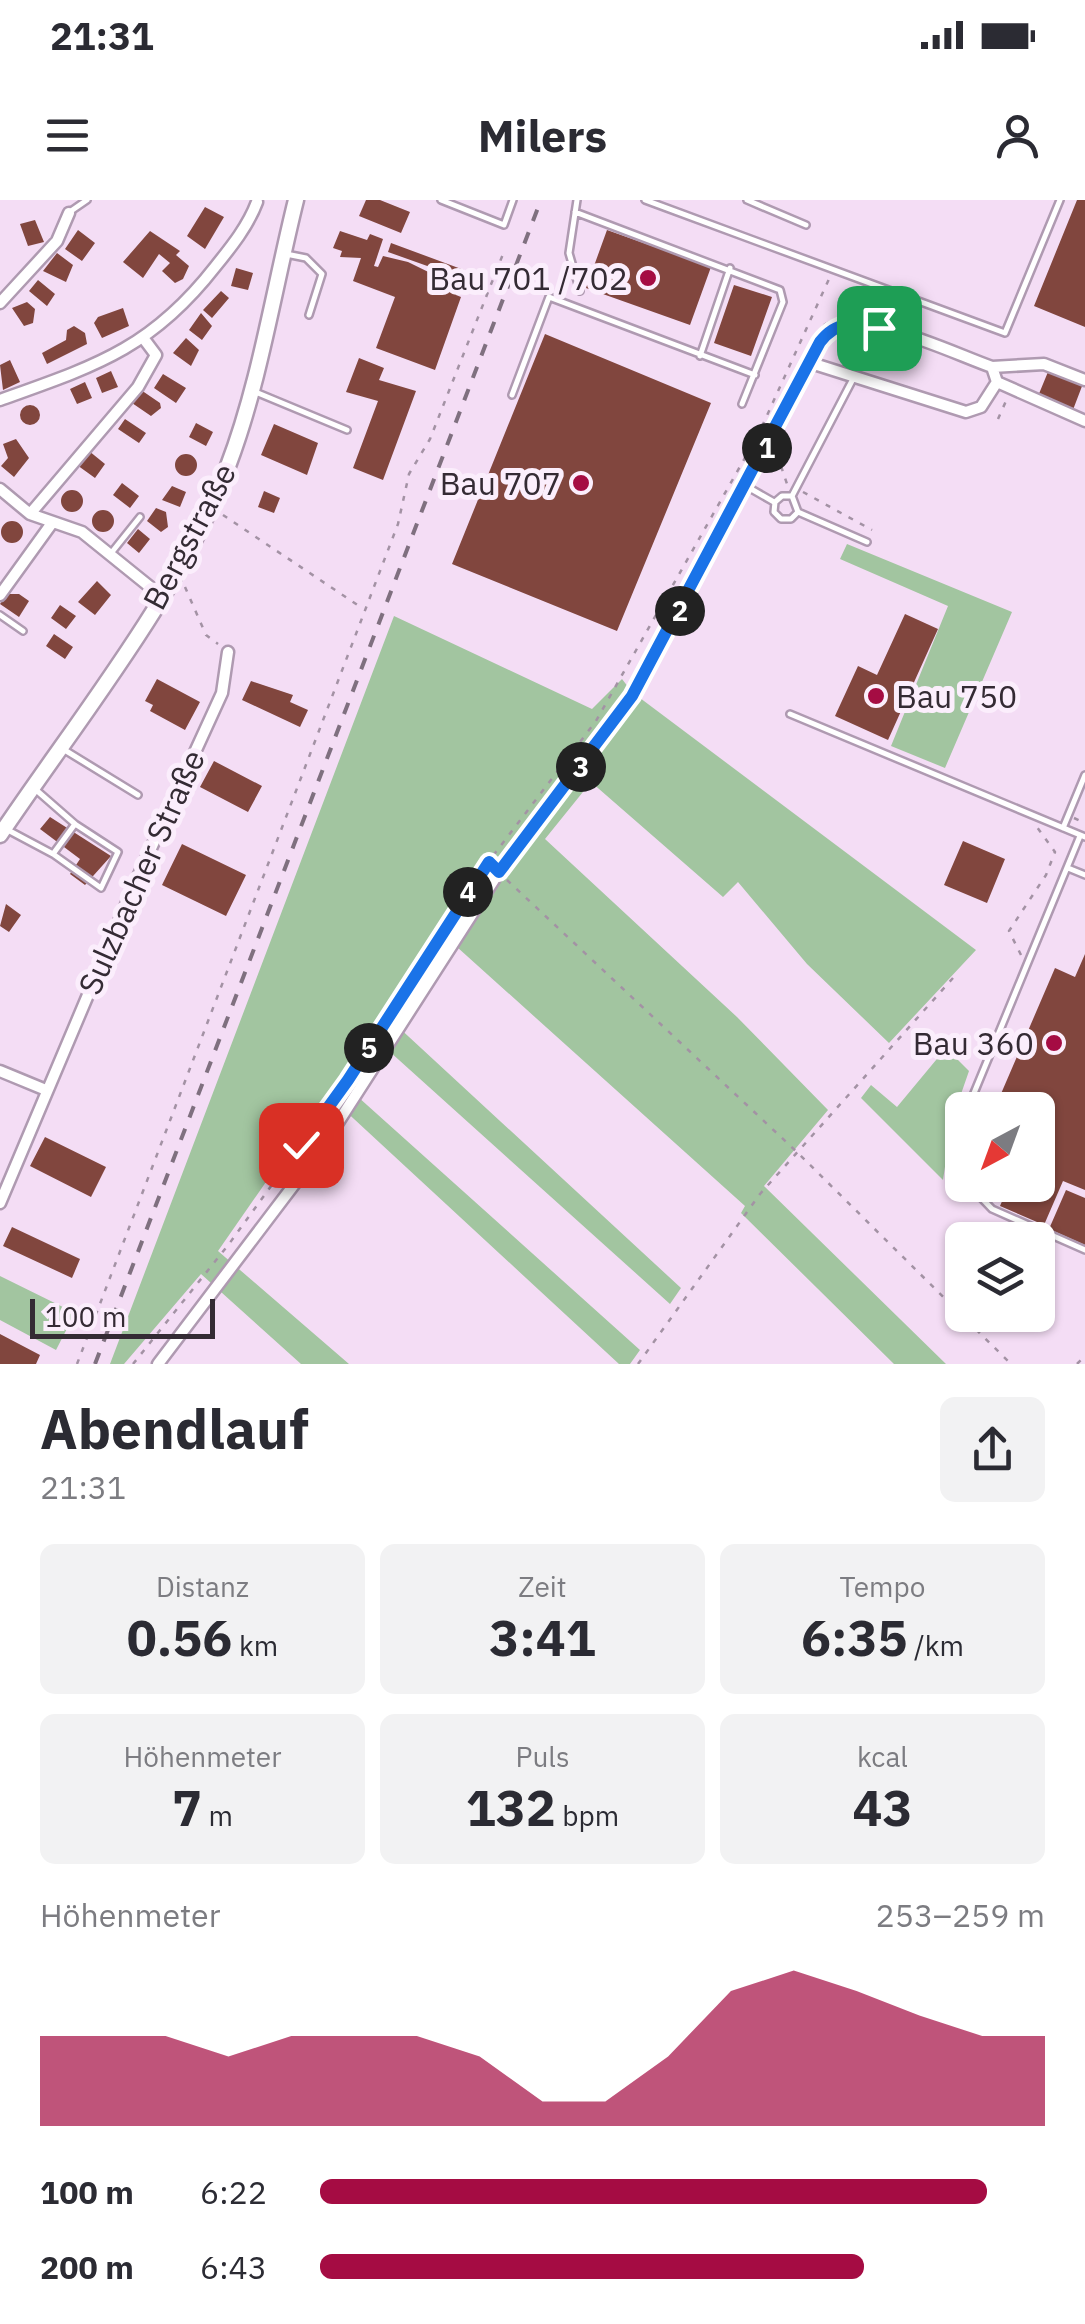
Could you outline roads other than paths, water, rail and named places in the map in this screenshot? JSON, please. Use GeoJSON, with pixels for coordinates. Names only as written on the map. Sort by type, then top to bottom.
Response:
{"type":"FeatureCollection","features":[{"type":"Feature","properties":{"kind":"main road","name":"Bergstraße"},"geometry":{"type":"LineString","coordinates":[[2,832],[178,568],[210,506],[228,465],[250,390],[296,200]]}},
{"type":"Feature","properties":{"kind":"street"},"geometry":{"type":"LineString","coordinates":[[0,400],[99,365],[144,338],[189,300],[250,220],[257,202]]}},
{"type":"Feature","properties":{"kind":"street"},"geometry":{"type":"LineString","coordinates":[[0,302],[57,240],[69,213]]}},
{"type":"Feature","properties":{"kind":"street"},"geometry":{"type":"LineString","coordinates":[[158,1364],[322,1149],[499,872],[632,696],[830,329],[842,324],[879,328],[992,367],[1044,364],[1085,380]]}},
{"type":"Feature","properties":{"kind":"street"},"geometry":{"type":"LineString","coordinates":[[30,514],[138,387],[156,355],[144,338]]}},
{"type":"Feature","properties":{"kind":"street"},"geometry":{"type":"LineString","coordinates":[[811,364],[966,412],[981,407],[998,382]]}},
{"type":"Feature","properties":{"kind":"street"},"geometry":{"type":"LineString","coordinates":[[992,367],[998,382],[1085,420]]}},
{"type":"Feature","properties":{"kind":"street"},"geometry":{"type":"LineString","coordinates":[[0,489],[30,514],[82,532],[160,596]]}},
{"type":"Feature","properties":{"kind":"street"},"geometry":{"type":"LineString","coordinates":[[0,595],[52,522]]}},
{"type":"Feature","properties":{"kind":"street","name":"Sulzbacher Straße"},"geometry":{"type":"LineString","coordinates":[[0,1203],[222,692],[228,652]]}},
{"type":"Feature","properties":{"kind":"street"},"geometry":{"type":"LineString","coordinates":[[0,1071],[46,1090]]}},
{"type":"Feature","properties":{"kind":"lane"},"geometry":{"type":"LineString","coordinates":[[69,213],[86,200]]}},
{"type":"Feature","properties":{"kind":"lane"},"geometry":{"type":"LineString","coordinates":[[441,200],[504,224],[513,200]]}},
{"type":"Feature","properties":{"kind":"lane"},"geometry":{"type":"LineString","coordinates":[[577,200],[569,252],[580,291]]}},
{"type":"Feature","properties":{"kind":"lane"},"geometry":{"type":"LineString","coordinates":[[645,200],[1005,333],[1060,200]]}},
{"type":"Feature","properties":{"kind":"lane"},"geometry":{"type":"LineString","coordinates":[[747,200],[806,225]]}},
{"type":"Feature","properties":{"kind":"lane"},"geometry":{"type":"LineString","coordinates":[[575,212],[780,290],[783,302],[742,404]]}},
{"type":"Feature","properties":{"kind":"lane"},"geometry":{"type":"LineString","coordinates":[[283,253],[306,258],[322,274],[310,315]]}},
{"type":"Feature","properties":{"kind":"lane"},"geometry":{"type":"LineString","coordinates":[[700,356],[730,268]]}},
{"type":"Feature","properties":{"kind":"lane"},"geometry":{"type":"LineString","coordinates":[[512,396],[549,296],[755,375]]}},
{"type":"Feature","properties":{"kind":"lane"},"geometry":{"type":"LineString","coordinates":[[774,502],[798,490],[854,377]]}},
{"type":"Feature","properties":{"kind":"lane"},"geometry":{"type":"LineString","coordinates":[[250,390],[347,430]]}},
{"type":"Feature","properties":{"kind":"lane"},"geometry":{"type":"LineString","coordinates":[[746,486],[774,502],[780,519],[776,527]]}},
{"type":"Feature","properties":{"kind":"lane"},"geometry":{"type":"LineString","coordinates":[[792,496],[798,512],[867,542]]}},
{"type":"Feature","properties":{"kind":"lane"},"geometry":{"type":"LineString","coordinates":[[780,519],[791,519],[798,512]]}},
{"type":"Feature","properties":{"kind":"lane"},"geometry":{"type":"LineString","coordinates":[[110,554],[140,517]]}},
{"type":"Feature","properties":{"kind":"lane"},"geometry":{"type":"LineString","coordinates":[[0,615],[23,631]]}},
{"type":"Feature","properties":{"kind":"lane"},"geometry":{"type":"LineString","coordinates":[[790,714],[1084,837],[974,1092]]}},
{"type":"Feature","properties":{"kind":"lane"},"geometry":{"type":"LineString","coordinates":[[60,747],[138,795]]}},
{"type":"Feature","properties":{"kind":"lane"},"geometry":{"type":"LineString","coordinates":[[1063,828],[1085,775]]}},
{"type":"Feature","properties":{"kind":"lane"},"geometry":{"type":"LineString","coordinates":[[2,832],[53,854],[100,888],[118,852],[75,824],[33,787]]}},
{"type":"Feature","properties":{"kind":"lane"},"geometry":{"type":"LineString","coordinates":[[53,854],[75,824]]}},
{"type":"Feature","properties":{"kind":"lane"},"geometry":{"type":"LineString","coordinates":[[1068,868],[1085,875]]}},
{"type":"Feature","properties":{"kind":"lane"},"geometry":{"type":"LineString","coordinates":[[985,1202],[992,1209],[1085,1250]]}},
{"type":"Feature","properties":{"kind":"railway"},"geometry":{"type":"LineString","coordinates":[[95,1364],[541,200]]}},
{"type":"Feature","properties":{"kind":"place","name":"Bau 701 /702"},"geometry":{"type":"Point","coordinates":[648,278]}},
{"type":"Feature","properties":{"kind":"place","name":"Bau 707"},"geometry":{"type":"Point","coordinates":[581,483]}},
{"type":"Feature","properties":{"kind":"place","name":"Bau 750"},"geometry":{"type":"Point","coordinates":[876,696]}},
{"type":"Feature","properties":{"kind":"place","name":"Bau 360"},"geometry":{"type":"Point","coordinates":[1054,1043]}}]}
